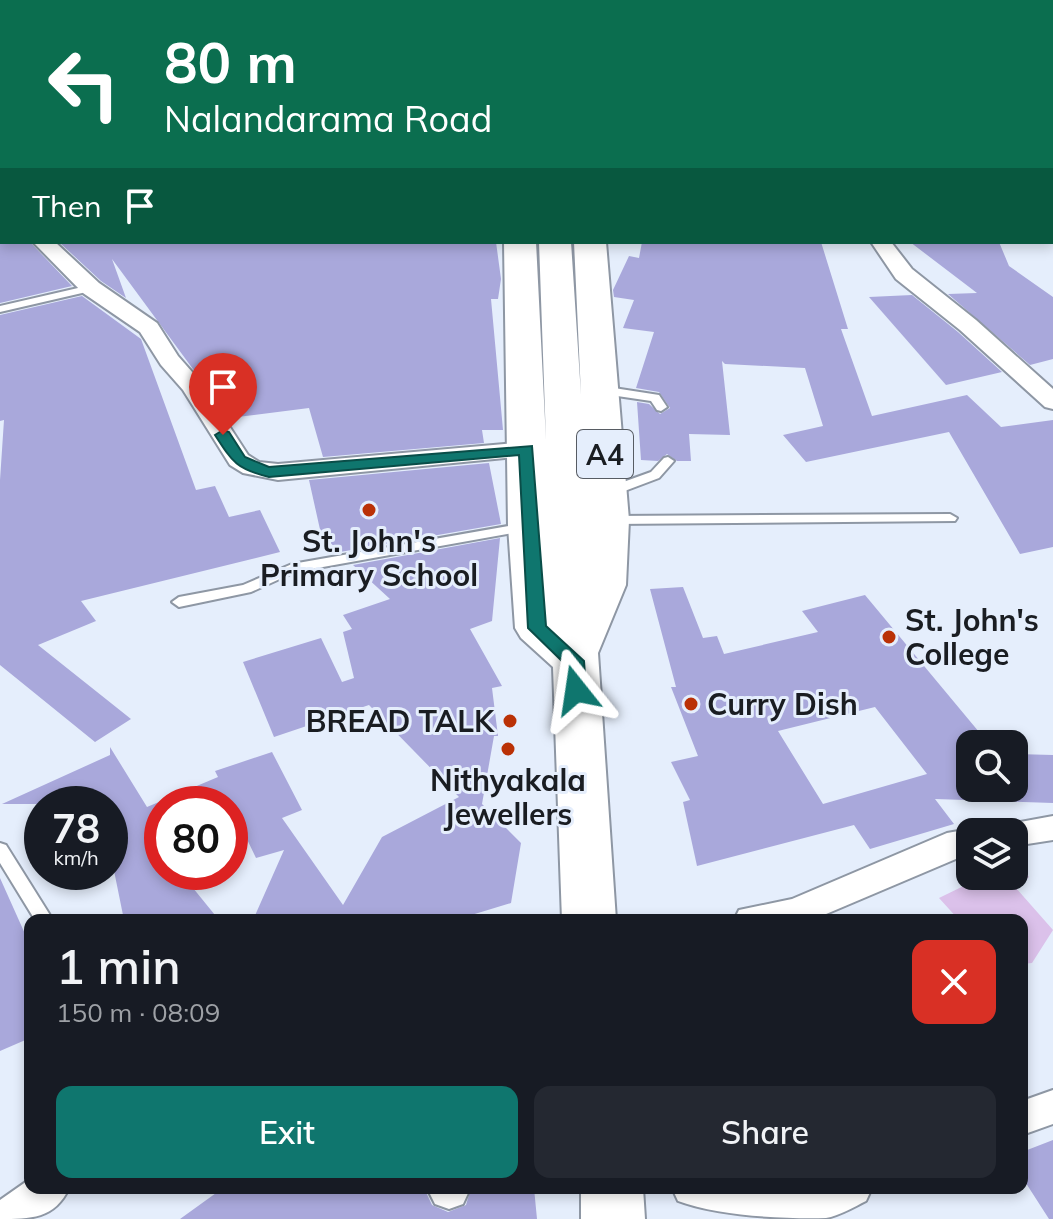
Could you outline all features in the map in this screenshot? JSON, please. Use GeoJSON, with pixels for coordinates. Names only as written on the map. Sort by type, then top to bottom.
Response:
{"type":"FeatureCollection","features":[{"type":"Feature","properties":{"kind":"highway"},"geometry":{"type":"LineString","coordinates":[[520,244],[529,526],[537,628],[575,661]]}},
{"type":"Feature","properties":{"kind":"highway","name":"A4"},"geometry":{"type":"LineString","coordinates":[[555,244],[589,914]]}},
{"type":"Feature","properties":{"kind":"highway","name":"A4"},"geometry":{"type":"LineString","coordinates":[[575,661],[604,585],[608,506],[590,244]]}},
{"type":"Feature","properties":{"kind":"highway"},"geometry":{"type":"LineString","coordinates":[[612,1194],[613,1219]]}},
{"type":"Feature","properties":{"kind":"street"},"geometry":{"type":"LineString","coordinates":[[45,244],[91,288],[149,328],[169,360],[192,386],[239,460],[252,468],[278,472],[526,449]]}},
{"type":"Feature","properties":{"kind":"street"},"geometry":{"type":"LineString","coordinates":[[882,244],[904,274],[968,325],[1053,402]]}},
{"type":"Feature","properties":{"kind":"street"},"geometry":{"type":"LineString","coordinates":[[1028,832],[1053,828]]}},
{"type":"Feature","properties":{"kind":"street"},"geometry":{"type":"LineString","coordinates":[[785,914],[796,912],[956,843]]}},
{"type":"Feature","properties":{"kind":"street"},"geometry":{"type":"LineString","coordinates":[[1028,1116],[1053,1107]]}},
{"type":"Feature","properties":{"kind":"street"},"geometry":{"type":"LineString","coordinates":[[7,1219],[41,1194]]}},
{"type":"Feature","properties":{"kind":"street"},"geometry":{"type":"LineString","coordinates":[[730,1194],[755,1198],[828,1199],[839,1194]]}},
{"type":"Feature","properties":{"kind":"lane"},"geometry":{"type":"LineString","coordinates":[[0,309],[91,288]]}},
{"type":"Feature","properties":{"kind":"lane"},"geometry":{"type":"LineString","coordinates":[[600,390],[655,398],[661,407]]}},
{"type":"Feature","properties":{"kind":"lane"},"geometry":{"type":"LineString","coordinates":[[608,506],[655,475],[668,461]]}},
{"type":"Feature","properties":{"kind":"lane"},"geometry":{"type":"LineString","coordinates":[[608,506],[683,517],[950,518]]}},
{"type":"Feature","properties":{"kind":"lane"},"geometry":{"type":"LineString","coordinates":[[179,602],[246,589],[292,568],[529,526]]}},
{"type":"Feature","properties":{"kind":"lane"},"geometry":{"type":"LineString","coordinates":[[0,849],[40,914]]}},
{"type":"Feature","properties":{"kind":"shaded area"},"geometry":{"type":"Polygon","coordinates":[[[956,890],[1018,890],[1053,930],[1032,963],[1028,963],[1028,914],[954,914],[939,898],[956,890]]]}},
{"type":"Feature","properties":{"kind":"building"},"geometry":{"type":"Polygon","coordinates":[[[0,244],[32,244],[72,286],[0,303],[0,244]]]}},
{"type":"Feature","properties":{"kind":"building"},"geometry":{"type":"Polygon","coordinates":[[[61,244],[496,244],[501,279],[498,299],[491,299],[503,430],[482,430],[484,443],[323,457],[309,408],[229,418],[112,259],[126,298],[101,281],[61,244]]]}},
{"type":"Feature","properties":{"kind":"building"},"geometry":{"type":"Polygon","coordinates":[[[642,244],[822,244],[848,329],[841,329],[872,416],[967,395],[1001,427],[1053,420],[1053,547],[1020,554],[949,432],[806,462],[783,435],[823,426],[805,368],[725,364],[722,361],[730,435],[689,434],[691,461],[677,461],[667,454],[658,461],[641,460],[637,402],[649,404],[660,414],[670,408],[659,392],[636,388],[654,332],[623,328],[634,300],[614,297],[613,290],[629,256],[639,258],[642,244]]]}},
{"type":"Feature","properties":{"kind":"building"},"geometry":{"type":"Polygon","coordinates":[[[913,244],[1000,244],[1009,266],[1053,297],[1053,359],[1030,365],[948,294],[977,293],[913,244]]]}},
{"type":"Feature","properties":{"kind":"building"},"geometry":{"type":"Polygon","coordinates":[[[912,295],[1002,372],[946,385],[869,297],[912,295]]]}},
{"type":"Feature","properties":{"kind":"building"},"geometry":{"type":"Polygon","coordinates":[[[82,296],[141,339],[196,490],[215,486],[229,517],[260,510],[280,552],[81,601],[96,621],[38,645],[131,719],[95,742],[0,665],[0,480],[4,420],[0,421],[0,315],[82,296]]]}},
{"type":"Feature","properties":{"kind":"building"},"geometry":{"type":"Polygon","coordinates":[[[489,463],[501,524],[340,552],[321,534],[309,480],[489,463]]]}},
{"type":"Feature","properties":{"kind":"building"},"geometry":{"type":"Polygon","coordinates":[[[500,538],[492,621],[470,629],[502,686],[492,688],[498,736],[494,736],[482,804],[521,843],[511,903],[475,914],[256,914],[284,850],[256,858],[248,841],[248,786],[197,786],[218,777],[215,771],[272,752],[302,810],[282,818],[343,905],[382,837],[459,797],[369,705],[274,737],[243,662],[321,638],[342,682],[354,678],[343,632],[352,629],[343,615],[390,599],[353,565],[500,538]]]}},
{"type":"Feature","properties":{"kind":"building"},"geometry":{"type":"Polygon","coordinates":[[[683,587],[703,638],[717,636],[724,654],[818,632],[802,611],[865,595],[977,730],[956,730],[956,800],[935,799],[954,824],[870,849],[854,825],[697,866],[683,802],[690,800],[671,762],[698,756],[671,687],[676,687],[650,589],[683,587]],[[875,707],[778,731],[823,804],[927,774],[875,707]]]}},
{"type":"Feature","properties":{"kind":"building"},"geometry":{"type":"Polygon","coordinates":[[[110,747],[144,802],[144,890],[195,890],[214,914],[123,914],[118,890],[128,890],[128,786],[42,786],[110,755],[110,747]]]}},
{"type":"Feature","properties":{"kind":"building"},"geometry":{"type":"Polygon","coordinates":[[[1028,754],[1053,755],[1053,803],[1024,802],[1028,802],[1028,754]]]}},
{"type":"Feature","properties":{"kind":"building"},"geometry":{"type":"Polygon","coordinates":[[[24,794],[24,804],[2,804],[24,794]]]}},
{"type":"Feature","properties":{"kind":"building"},"geometry":{"type":"Polygon","coordinates":[[[0,878],[24,932],[24,1041],[0,1051],[0,878]]]}},
{"type":"Feature","properties":{"kind":"building"},"geometry":{"type":"Polygon","coordinates":[[[1053,1140],[1053,1219],[1049,1219],[1028,1186],[1028,1150],[1053,1140]]]}},
{"type":"Feature","properties":{"kind":"building"},"geometry":{"type":"Polygon","coordinates":[[[215,1194],[427,1194],[432,1205],[448,1212],[466,1205],[469,1194],[535,1194],[537,1219],[180,1219],[215,1194]]]}},
{"type":"Feature","properties":{"kind":"place","name":"St. John's Primary School"},"geometry":{"type":"Point","coordinates":[369,510]}},
{"type":"Feature","properties":{"kind":"place","name":"St. John's College"},"geometry":{"type":"Point","coordinates":[889,637]}},
{"type":"Feature","properties":{"kind":"place","name":"Curry Dish"},"geometry":{"type":"Point","coordinates":[691,704]}},
{"type":"Feature","properties":{"kind":"place","name":"BREAD TALK"},"geometry":{"type":"Point","coordinates":[510,721]}},
{"type":"Feature","properties":{"kind":"place","name":"Nithyakala Jewellers"},"geometry":{"type":"Point","coordinates":[508,749]}},
{"type":"Feature","properties":{"kind":"route"},"geometry":{"type":"LineString","coordinates":[[223,435],[239,460],[252,468],[269,472],[526,449],[537,628],[575,661],[576,690]]}}]}
